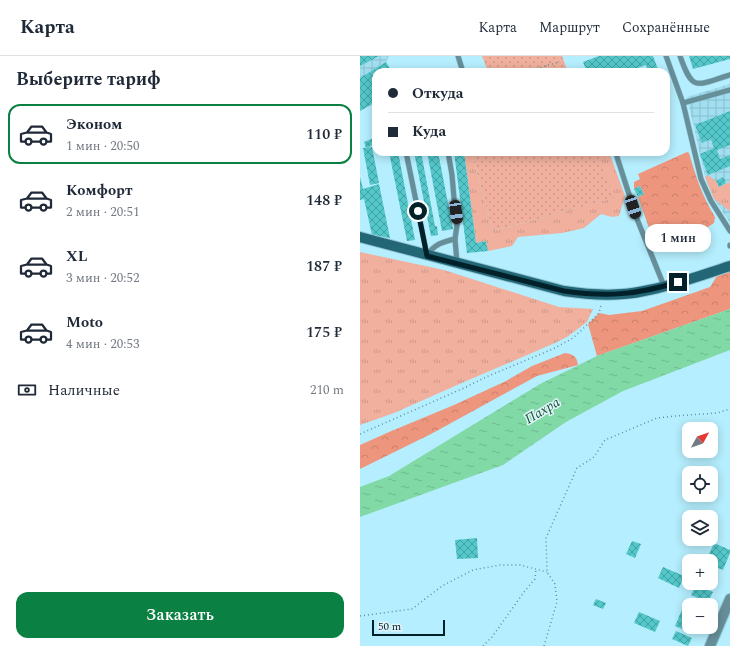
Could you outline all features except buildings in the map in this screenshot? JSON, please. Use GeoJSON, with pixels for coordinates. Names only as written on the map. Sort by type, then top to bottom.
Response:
{"type":"FeatureCollection","features":[{"type":"Feature","properties":{"kind":"main road"},"geometry":{"type":"LineString","coordinates":[[360,237],[457,264],[564,291],[604,295],[643,292],[730,266]]}},
{"type":"Feature","properties":{"kind":"street"},"geometry":{"type":"LineString","coordinates":[[710,646],[730,599]]}},
{"type":"Feature","properties":{"kind":"lane"},"geometry":{"type":"LineString","coordinates":[[458,56],[462,68]]}},
{"type":"Feature","properties":{"kind":"lane"},"geometry":{"type":"LineString","coordinates":[[666,56],[683,102],[701,179],[711,201],[730,231]]}},
{"type":"Feature","properties":{"kind":"lane"},"geometry":{"type":"LineString","coordinates":[[680,56],[686,74],[691,82],[699,84],[730,76]]}},
{"type":"Feature","properties":{"kind":"lane"},"geometry":{"type":"LineString","coordinates":[[683,102],[730,90]]}},
{"type":"Feature","properties":{"kind":"lane"},"geometry":{"type":"LineString","coordinates":[[407,156],[427,256]]}},
{"type":"Feature","properties":{"kind":"lane"},"geometry":{"type":"LineString","coordinates":[[449,156],[457,226],[455,239],[457,264]]}},
{"type":"Feature","properties":{"kind":"lane"},"geometry":{"type":"LineString","coordinates":[[617,157],[637,219],[664,286]]}},
{"type":"Feature","properties":{"kind":"lane"},"geometry":{"type":"LineString","coordinates":[[427,256],[433,246],[455,239]]}},
{"type":"Feature","properties":{"kind":"path"},"geometry":{"type":"LineString","coordinates":[[539,68],[559,62]]}},
{"type":"Feature","properties":{"kind":"path"},"geometry":{"type":"LineString","coordinates":[[360,434],[457,392],[486,377],[553,350],[573,338],[594,319],[599,313],[604,295]]}},
{"type":"Feature","properties":{"kind":"path"},"geometry":{"type":"LineString","coordinates":[[544,646],[557,602],[555,584],[547,572],[546,538],[578,468],[594,457],[605,440],[657,418],[717,413],[730,409]]}},
{"type":"Feature","properties":{"kind":"path"},"geometry":{"type":"LineString","coordinates":[[360,616],[412,609],[442,586],[473,570],[500,565],[520,565],[547,572]]}},
{"type":"Feature","properties":{"kind":"path"},"geometry":{"type":"LineString","coordinates":[[483,646],[492,637],[534,579],[536,569]]}},
{"type":"Feature","properties":{"kind":"shaded area"},"geometry":{"type":"Polygon","coordinates":[[[360,56],[389,56],[386,62],[376,68],[372,68],[372,71],[360,78],[360,56]]]}},
{"type":"Feature","properties":{"kind":"shaded area"},"geometry":{"type":"Polygon","coordinates":[[[730,84],[730,223],[714,199],[705,177],[687,97],[730,84]]]}},
{"type":"Feature","properties":{"kind":"green space"},"geometry":{"type":"Polygon","coordinates":[[[482,56],[562,56],[566,68],[486,68],[482,56]]]}},
{"type":"Feature","properties":{"kind":"green space"},"geometry":{"type":"Polygon","coordinates":[[[687,152],[689,153],[703,194],[715,217],[714,223],[688,240],[665,245],[653,239],[638,197],[644,194],[640,186],[634,189],[634,182],[640,179],[638,174],[687,152]]]}},
{"type":"Feature","properties":{"kind":"green space"},"geometry":{"type":"Polygon","coordinates":[[[465,156],[472,156],[493,231],[613,198],[598,156],[610,156],[625,196],[619,216],[612,217],[601,214],[584,228],[562,233],[518,237],[512,246],[488,251],[486,241],[476,243],[465,156]]]}},
{"type":"Feature","properties":{"kind":"green space"},"geometry":{"type":"Polygon","coordinates":[[[472,156],[598,156],[614,198],[493,231],[472,156]]]}},
{"type":"Feature","properties":{"kind":"green space"},"geometry":{"type":"Polygon","coordinates":[[[708,175],[716,181],[719,187],[730,182],[730,211],[714,199],[705,177],[708,175]]]}},
{"type":"Feature","properties":{"kind":"green space"},"geometry":{"type":"Polygon","coordinates":[[[360,252],[444,270],[559,307],[593,309],[587,322],[567,337],[555,343],[394,413],[360,425],[360,252]]]}},
{"type":"Feature","properties":{"kind":"green space"},"geometry":{"type":"Polygon","coordinates":[[[730,266],[730,309],[597,356],[588,324],[599,313],[609,315],[642,311],[710,287],[722,268],[730,266]]]}},
{"type":"Feature","properties":{"kind":"green space"},"geometry":{"type":"Polygon","coordinates":[[[565,353],[574,356],[578,365],[537,376],[431,434],[360,469],[360,445],[454,405],[506,381],[532,366],[565,353]]]}},
{"type":"Feature","properties":{"kind":"water","name":"Пахра"},"geometry":{"type":"Polygon","coordinates":[[[730,309],[730,350],[623,391],[566,422],[503,465],[360,517],[360,487],[389,476],[540,384],[597,356],[730,309]]]}},
{"type":"Feature","properties":{"kind":"route"},"geometry":{"type":"LineString","coordinates":[[418,211],[427,256],[564,291],[585,294],[604,295],[643,292],[678,282]]}}]}
